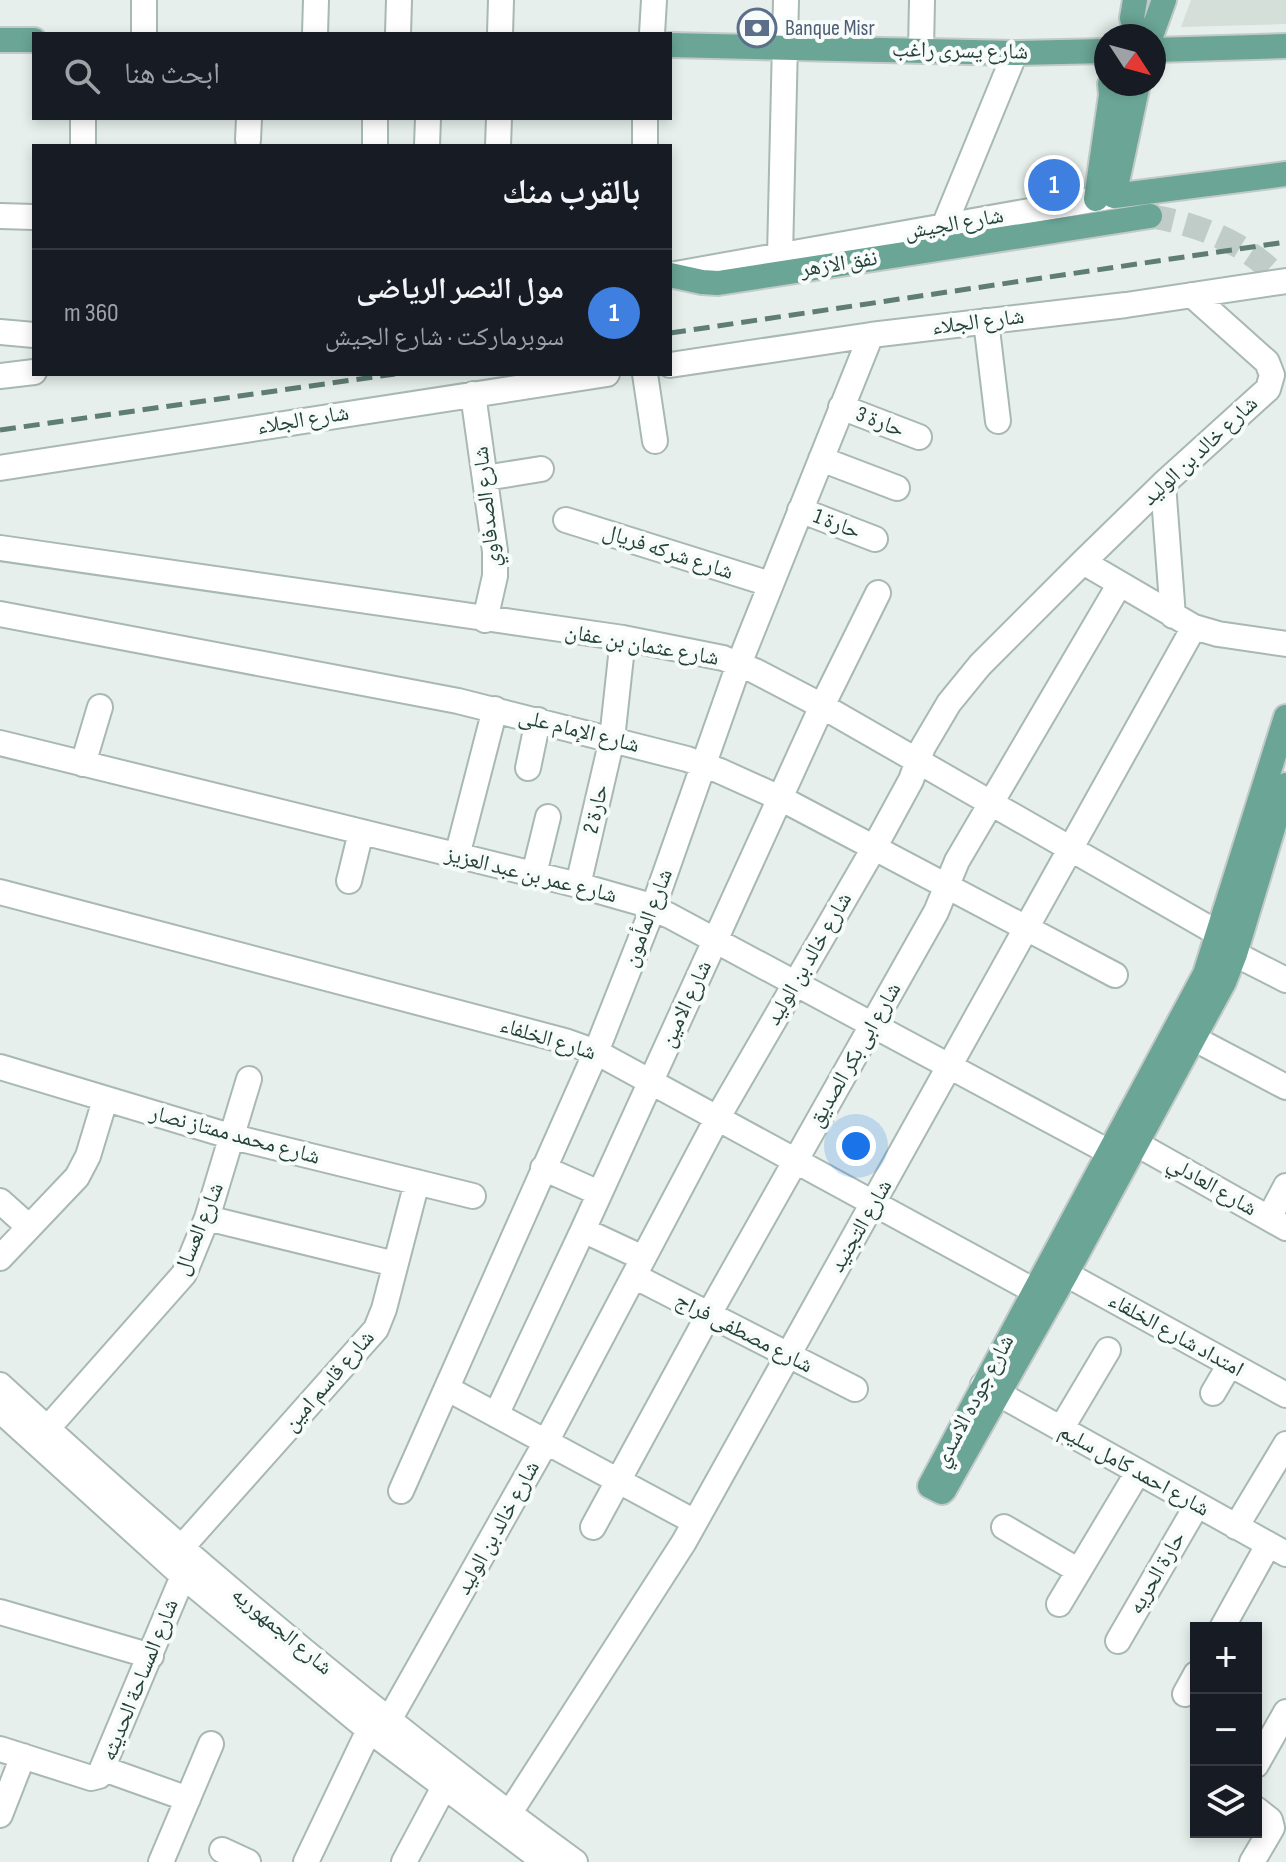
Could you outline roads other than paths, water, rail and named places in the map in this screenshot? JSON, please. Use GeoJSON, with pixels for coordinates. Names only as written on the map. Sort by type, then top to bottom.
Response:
{"type":"FeatureCollection","features":[{"type":"Feature","properties":{"kind":"main road"},"geometry":{"type":"LineString","coordinates":[[1134,24],[1135,0]]}},
{"type":"Feature","properties":{"kind":"main road"},"geometry":{"type":"LineString","coordinates":[[1155,24],[1164,0]]}},
{"type":"Feature","properties":{"kind":"main road"},"geometry":{"type":"LineString","coordinates":[[0,40],[32,40]]}},
{"type":"Feature","properties":{"kind":"main road","name":"شارع يسرى راغب"},"geometry":{"type":"LineString","coordinates":[[672,45],[1094,57]]}},
{"type":"Feature","properties":{"kind":"main road"},"geometry":{"type":"LineString","coordinates":[[1166,50],[1286,46]]}},
{"type":"Feature","properties":{"kind":"main road"},"geometry":{"type":"LineString","coordinates":[[1105,197],[1111,96]]}},
{"type":"Feature","properties":{"kind":"main road"},"geometry":{"type":"LineString","coordinates":[[1105,197],[1134,96]]}},
{"type":"Feature","properties":{"kind":"main road","name":"شارع الجيش"},"geometry":{"type":"LineString","coordinates":[[1105,197],[1286,174]]}},
{"type":"Feature","properties":{"kind":"main road","name":"نفق الازهر"},"geometry":{"type":"LineString","coordinates":[[672,276],[718,283],[1150,216]]}},
{"type":"Feature","properties":{"kind":"main road","name":"شارع جوده الاسدي"},"geometry":{"type":"LineString","coordinates":[[991,1390],[1042,1295],[1109,1152],[1197,992],[1219,934],[1286,717]]}},
{"type":"Feature","properties":{"kind":"main road","name":"شارع جوده الاسدي"},"geometry":{"type":"LineString","coordinates":[[1042,1295],[1066,1274],[1195,1039],[1235,954],[1286,785]]}},
{"type":"Feature","properties":{"kind":"street"},"geometry":{"type":"LineString","coordinates":[[144,0],[144,32]]}},
{"type":"Feature","properties":{"kind":"street"},"geometry":{"type":"LineString","coordinates":[[315,32],[316,0]]}},
{"type":"Feature","properties":{"kind":"street"},"geometry":{"type":"LineString","coordinates":[[398,32],[399,0]]}},
{"type":"Feature","properties":{"kind":"street"},"geometry":{"type":"LineString","coordinates":[[500,32],[501,0]]}},
{"type":"Feature","properties":{"kind":"street"},"geometry":{"type":"LineString","coordinates":[[652,32],[654,0]]}},
{"type":"Feature","properties":{"kind":"street"},"geometry":{"type":"LineString","coordinates":[[780,256],[786,0]]}},
{"type":"Feature","properties":{"kind":"street"},"geometry":{"type":"LineString","coordinates":[[921,50],[922,0]]}},
{"type":"Feature","properties":{"kind":"street"},"geometry":{"type":"LineString","coordinates":[[944,226],[1015,53]]}},
{"type":"Feature","properties":{"kind":"street"},"geometry":{"type":"LineString","coordinates":[[83,120],[83,144]]}},
{"type":"Feature","properties":{"kind":"street"},"geometry":{"type":"LineString","coordinates":[[375,120],[375,144]]}},
{"type":"Feature","properties":{"kind":"street"},"geometry":{"type":"LineString","coordinates":[[427,144],[428,120]]}},
{"type":"Feature","properties":{"kind":"street"},"geometry":{"type":"LineString","coordinates":[[498,144],[499,120]]}},
{"type":"Feature","properties":{"kind":"street"},"geometry":{"type":"LineString","coordinates":[[645,120],[645,144]]}},
{"type":"Feature","properties":{"kind":"street","name":"شارع الجيش"},"geometry":{"type":"LineString","coordinates":[[672,275],[1105,197]]}},
{"type":"Feature","properties":{"kind":"street"},"geometry":{"type":"LineString","coordinates":[[0,216],[32,217]]}},
{"type":"Feature","properties":{"kind":"street","name":"شارع الجلاء"},"geometry":{"type":"LineString","coordinates":[[672,365],[871,335],[1286,281]]}},
{"type":"Feature","properties":{"kind":"street","name":"شارع خالد بن الوليد"},"geometry":{"type":"LineString","coordinates":[[306,1862],[379,1725],[546,1442],[718,1117],[911,780],[932,730],[964,683],[1083,562],[1279,378],[1267,362],[1192,295]]}},
{"type":"Feature","properties":{"kind":"street"},"geometry":{"type":"LineString","coordinates":[[986,321],[998,421]]}},
{"type":"Feature","properties":{"kind":"street"},"geometry":{"type":"LineString","coordinates":[[0,332],[32,335]]}},
{"type":"Feature","properties":{"kind":"street","name":"شارع المأمون"},"geometry":{"type":"LineString","coordinates":[[401,1491],[596,1052],[653,908],[739,664],[871,335]]}},
{"type":"Feature","properties":{"kind":"street"},"geometry":{"type":"LineString","coordinates":[[0,376],[32,372]]}},
{"type":"Feature","properties":{"kind":"street","name":"شارع الجلاء"},"geometry":{"type":"LineString","coordinates":[[0,468],[594,376]]}},
{"type":"Feature","properties":{"kind":"street"},"geometry":{"type":"LineString","coordinates":[[645,376],[655,441]]}},
{"type":"Feature","properties":{"kind":"street","name":"شارع الصدفاوي"},"geometry":{"type":"LineString","coordinates":[[473,394],[496,564],[485,620]]}},
{"type":"Feature","properties":{"kind":"street","name":"حارة 3"},"geometry":{"type":"LineString","coordinates":[[841,407],[919,437]]}},
{"type":"Feature","properties":{"kind":"street"},"geometry":{"type":"LineString","coordinates":[[821,459],[897,488]]}},
{"type":"Feature","properties":{"kind":"street"},"geometry":{"type":"LineString","coordinates":[[485,478],[541,469]]}},
{"type":"Feature","properties":{"kind":"street"},"geometry":{"type":"LineString","coordinates":[[1163,484],[1183,622]]}},
{"type":"Feature","properties":{"kind":"street","name":"حارة 1"},"geometry":{"type":"LineString","coordinates":[[800,510],[875,539]]}},
{"type":"Feature","properties":{"kind":"street","name":"شارع شركه فريال"},"geometry":{"type":"LineString","coordinates":[[566,520],[770,584]]}},
{"type":"Feature","properties":{"kind":"street","name":"شارع عثمان بن عفان"},"geometry":{"type":"LineString","coordinates":[[0,548],[623,638],[707,653],[739,664],[822,706],[1219,934]]}},
{"type":"Feature","properties":{"kind":"street"},"geometry":{"type":"LineString","coordinates":[[1083,562],[1183,622],[1218,634],[1286,644]]}},
{"type":"Feature","properties":{"kind":"street","name":"شارع ابى بكر الصديق"},"geometry":{"type":"LineString","coordinates":[[593,1527],[709,1314],[936,912],[957,861],[1119,585]]}},
{"type":"Feature","properties":{"kind":"street","name":"شارع الامين"},"geometry":{"type":"LineString","coordinates":[[496,1415],[782,799],[822,706],[878,593]]}},
{"type":"Feature","properties":{"kind":"street","name":"شارع الإمام على"},"geometry":{"type":"LineString","coordinates":[[0,614],[495,709],[705,765],[782,799],[1115,975]]}},
{"type":"Feature","properties":{"kind":"street","name":"شارع التجنيد"},"geometry":{"type":"LineString","coordinates":[[509,1814],[695,1522],[1072,849],[1183,622]]}},
{"type":"Feature","properties":{"kind":"street","name":"حارة 2"},"geometry":{"type":"LineString","coordinates":[[578,885],[612,739],[623,638]]}},
{"type":"Feature","properties":{"kind":"street"},"geometry":{"type":"LineString","coordinates":[[83,764],[100,707]]}},
{"type":"Feature","properties":{"kind":"street"},"geometry":{"type":"LineString","coordinates":[[457,856],[495,709]]}},
{"type":"Feature","properties":{"kind":"street"},"geometry":{"type":"LineString","coordinates":[[528,768],[538,720]]}},
{"type":"Feature","properties":{"kind":"street","name":"شارع عمر بن عبد العزيز"},"geometry":{"type":"LineString","coordinates":[[0,743],[578,885],[653,908],[1109,1152]]}},
{"type":"Feature","properties":{"kind":"street"},"geometry":{"type":"LineString","coordinates":[[534,874],[548,817]]}},
{"type":"Feature","properties":{"kind":"street"},"geometry":{"type":"LineString","coordinates":[[349,881],[361,832]]}},
{"type":"Feature","properties":{"kind":"street","name":"شارع الخلفاء"},"geometry":{"type":"LineString","coordinates":[[0,892],[565,1041],[596,1052],[1042,1295]]}},
{"type":"Feature","properties":{"kind":"street"},"geometry":{"type":"LineString","coordinates":[[1235,954],[1286,980]]}},
{"type":"Feature","properties":{"kind":"street"},"geometry":{"type":"LineString","coordinates":[[1195,1039],[1286,1087]]}},
{"type":"Feature","properties":{"kind":"street","name":"شارع محمد ممتاز نصار"},"geometry":{"type":"LineString","coordinates":[[0,1067],[233,1137],[473,1196]]}},
{"type":"Feature","properties":{"kind":"street","name":"شارع العسال"},"geometry":{"type":"LineString","coordinates":[[47,1429],[176,1286],[191,1262],[249,1079]]}},
{"type":"Feature","properties":{"kind":"street"},"geometry":{"type":"LineString","coordinates":[[0,1258],[69,1186],[83,1167],[105,1100]]}},
{"type":"Feature","properties":{"kind":"street","name":"شارع العادلي"},"geometry":{"type":"LineString","coordinates":[[1137,1144],[1281,1207]]}},
{"type":"Feature","properties":{"kind":"street"},"geometry":{"type":"LineString","coordinates":[[543,1168],[599,1193]]}},
{"type":"Feature","properties":{"kind":"street","name":"شارع قاسم امين"},"geometry":{"type":"LineString","coordinates":[[182,1547],[370,1338],[381,1319],[417,1182]]}},
{"type":"Feature","properties":{"kind":"street"},"geometry":{"type":"LineString","coordinates":[[0,1201],[29,1227]]}},
{"type":"Feature","properties":{"kind":"street"},"geometry":{"type":"LineString","coordinates":[[207,1218],[395,1264]]}},
{"type":"Feature","properties":{"kind":"street","name":"شارع مصطفى فراج"},"geometry":{"type":"LineString","coordinates":[[583,1230],[709,1314],[855,1389]]}},
{"type":"Feature","properties":{"kind":"street","name":"امتداد شارع الخلفاء"},"geometry":{"type":"LineString","coordinates":[[1066,1274],[1286,1395]]}},
{"type":"Feature","properties":{"kind":"street"},"geometry":{"type":"LineString","coordinates":[[1061,1429],[1108,1350]]}},
{"type":"Feature","properties":{"kind":"street"},"geometry":{"type":"LineString","coordinates":[[1213,1393],[1230,1364]]}},
{"type":"Feature","properties":{"kind":"street","name":"شارع الجمهوريه"},"geometry":{"type":"LineString","coordinates":[[0,1385],[444,1787],[545,1862]]}},
{"type":"Feature","properties":{"kind":"street"},"geometry":{"type":"LineString","coordinates":[[448,1389],[695,1522]]}},
{"type":"Feature","properties":{"kind":"street","name":"شارع احمد كامل سليم"},"geometry":{"type":"LineString","coordinates":[[991,1390],[1277,1550]]}},
{"type":"Feature","properties":{"kind":"street","name":"شارع الجمهوريه"},"geometry":{"type":"LineString","coordinates":[[0,1410],[183,1576],[379,1725],[575,1862]]}},
{"type":"Feature","properties":{"kind":"street"},"geometry":{"type":"LineString","coordinates":[[1236,1527],[1286,1444]]}},
{"type":"Feature","properties":{"kind":"street"},"geometry":{"type":"LineString","coordinates":[[1059,1604],[1138,1472]]}},
{"type":"Feature","properties":{"kind":"street","name":"حارة الحريه"},"geometry":{"type":"LineString","coordinates":[[1118,1641],[1197,1505]]}},
{"type":"Feature","properties":{"kind":"street"},"geometry":{"type":"LineString","coordinates":[[1004,1527],[1079,1571]]}},
{"type":"Feature","properties":{"kind":"street"},"geometry":{"type":"LineString","coordinates":[[1226,1622],[1277,1550]]}},
{"type":"Feature","properties":{"kind":"street","name":"شارع المساحة الحديثه"},"geometry":{"type":"LineString","coordinates":[[12,1753],[91,1778],[99,1776],[183,1576]]}},
{"type":"Feature","properties":{"kind":"street"},"geometry":{"type":"LineString","coordinates":[[0,1612],[151,1656]]}},
{"type":"Feature","properties":{"kind":"street"},"geometry":{"type":"LineString","coordinates":[[1262,1754],[1286,1712]]}},
{"type":"Feature","properties":{"kind":"street"},"geometry":{"type":"LineString","coordinates":[[161,1862],[211,1744]]}},
{"type":"Feature","properties":{"kind":"street"},"geometry":{"type":"LineString","coordinates":[[0,1815],[12,1753]]}},
{"type":"Feature","properties":{"kind":"street"},"geometry":{"type":"LineString","coordinates":[[104,1769],[188,1799]]}},
{"type":"Feature","properties":{"kind":"street"},"geometry":{"type":"LineString","coordinates":[[404,1862],[444,1787]]}},
{"type":"Feature","properties":{"kind":"street"},"geometry":{"type":"LineString","coordinates":[[1252,1862],[1270,1833],[1271,1821]]}},
{"type":"Feature","properties":{"kind":"street"},"geometry":{"type":"LineString","coordinates":[[222,1850],[248,1862]]}},
{"type":"Feature","properties":{"kind":"tunnel"},"geometry":{"type":"LineString","coordinates":[[1150,216],[1188,225],[1225,239],[1258,259],[1286,286]]}},
{"type":"Feature","properties":{"kind":"railway"},"geometry":{"type":"LineString","coordinates":[[672,333],[1286,242]]}},
{"type":"Feature","properties":{"kind":"railway"},"geometry":{"type":"LineString","coordinates":[[0,430],[381,376]]}},
{"type":"Feature","properties":{"kind":"place","name":"Banque Misr"},"geometry":{"type":"Point","coordinates":[757,28]}},
{"type":"Feature","properties":{"kind":"place","name":"مول النصر الرياضى"},"geometry":{"type":"Point","coordinates":[1054,185]}}]}
